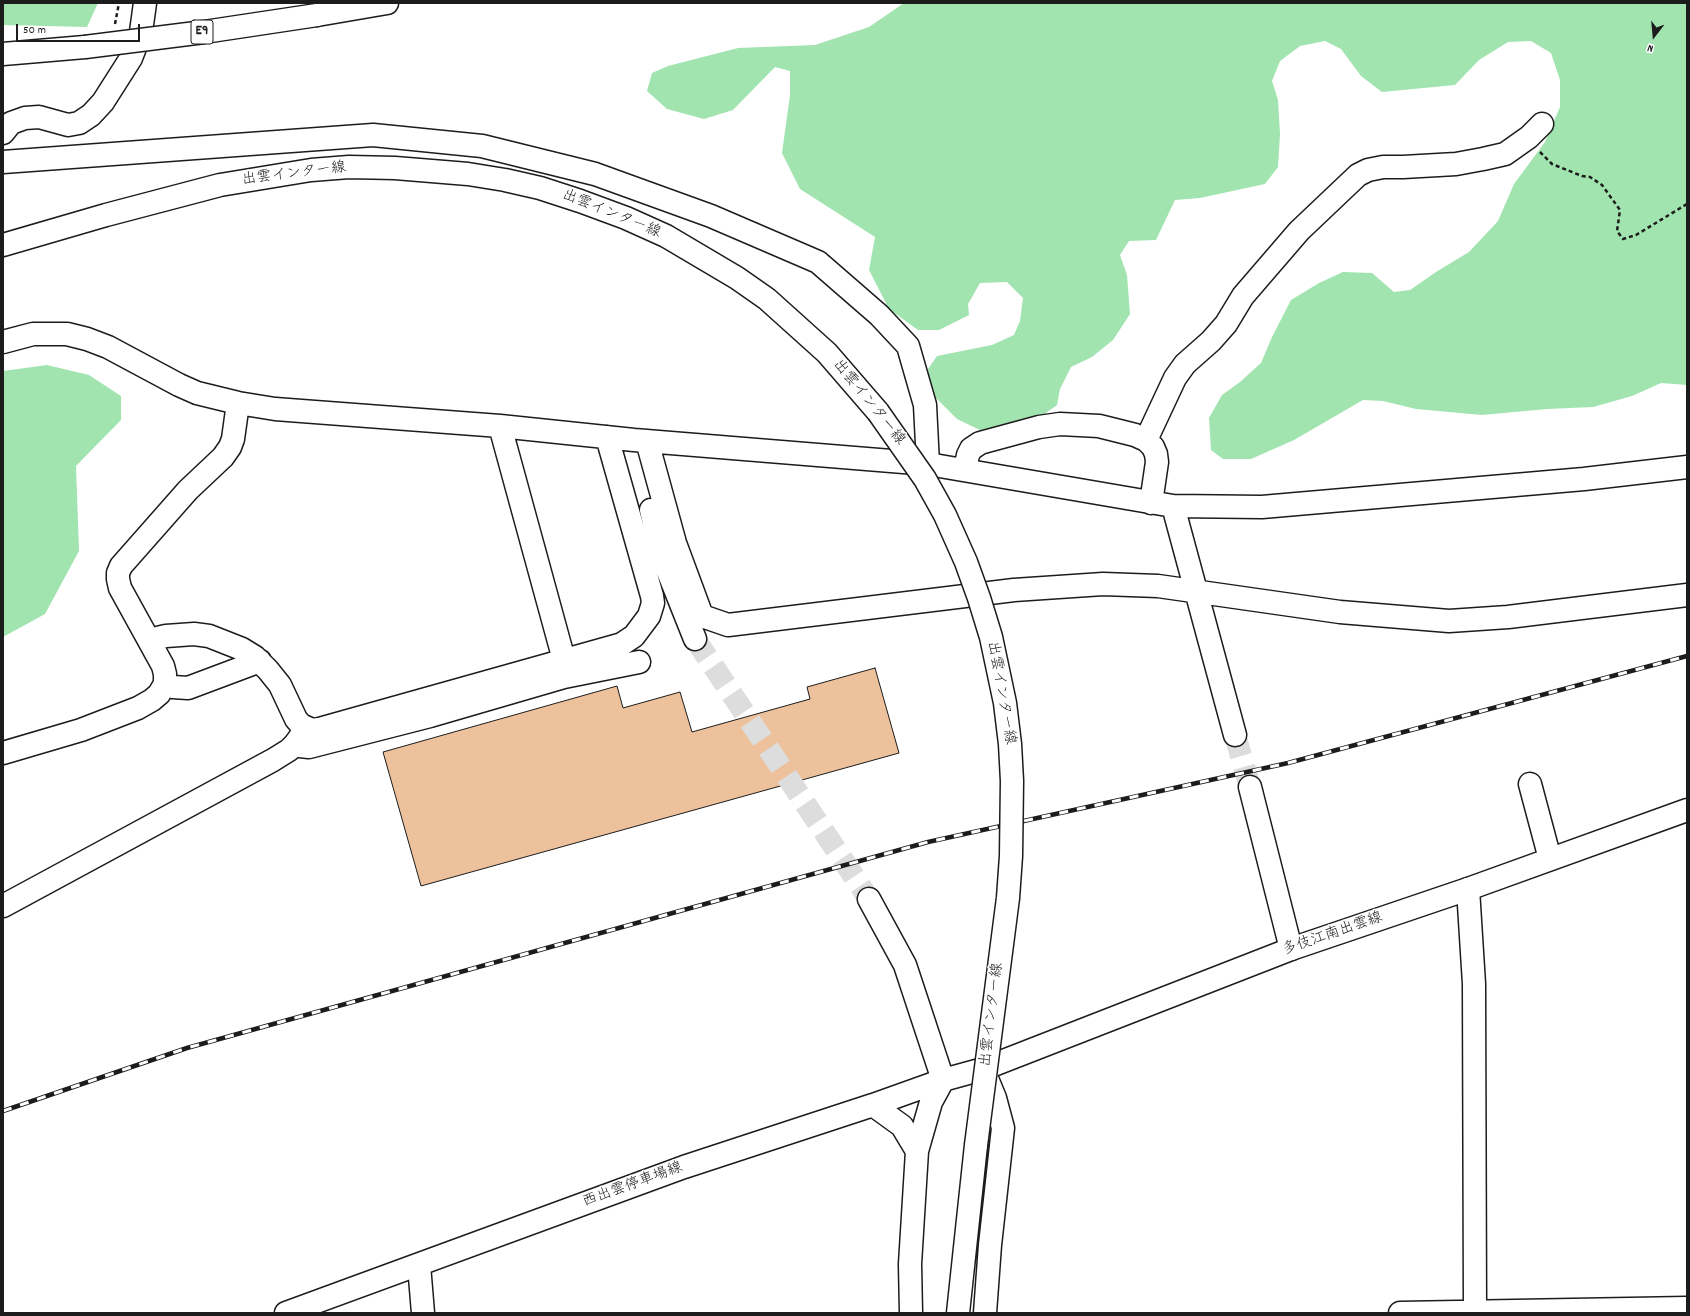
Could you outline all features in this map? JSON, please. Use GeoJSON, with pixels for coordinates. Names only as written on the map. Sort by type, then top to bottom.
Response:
{"type":"FeatureCollection","features":[{"type":"Feature","properties":{"kind":"main road"},"geometry":{"type":"LineString","coordinates":[[3,133],[11,123],[25,118],[38,117],[68,125],[79,123],[91,115],[103,102],[131,58],[141,32],[145,3]]}},
{"type":"Feature","properties":{"kind":"main road","name":"E9"},"geometry":{"type":"LineString","coordinates":[[3,54],[85,47],[204,32],[387,3]]}},
{"type":"Feature","properties":{"kind":"main road"},"geometry":{"type":"LineString","coordinates":[[1146,440],[1175,378],[1185,364],[1211,341],[1226,324],[1244,296],[1299,231],[1358,175],[1368,170],[1383,167],[1456,164],[1505,154],[1536,131]]}},
{"type":"Feature","properties":{"kind":"main road"},"geometry":{"type":"LineString","coordinates":[[3,162],[373,135],[482,146],[595,174],[711,216],[818,262],[879,314],[908,346],[925,405],[928,464]]}},
{"type":"Feature","properties":{"kind":"main road","name":"出雲インター線"},"geometry":{"type":"LineString","coordinates":[[3,245],[106,214],[220,185],[310,170],[350,167],[395,168],[468,174],[505,180],[567,196],[626,218],[666,236],[737,278],[767,299],[827,353],[878,412],[925,479],[945,515],[966,562],[979,598],[991,637],[1005,703],[1012,781],[1011,856],[1008,898],[976,1145],[958,1313]]}},
{"type":"Feature","properties":{"kind":"main road"},"geometry":{"type":"LineString","coordinates":[[3,342],[33,334],[67,334],[87,339],[108,347],[197,393],[238,404],[275,409],[500,426],[607,437],[928,464],[965,469],[1173,506],[1262,507],[1584,479],[1687,467]]}},
{"type":"Feature","properties":{"kind":"main road"},"geometry":{"type":"LineString","coordinates":[[3,752],[81,730],[138,708],[159,694],[164,684],[166,674],[120,588],[118,579],[119,569],[188,490],[223,458],[230,448],[233,439],[238,404]]}},
{"type":"Feature","properties":{"kind":"main road"},"geometry":{"type":"LineString","coordinates":[[965,469],[971,449],[980,443],[1046,426],[1060,424],[1099,426],[1136,435],[1146,440],[1153,447],[1157,462],[1151,503]]}},
{"type":"Feature","properties":{"kind":"main road"},"geometry":{"type":"LineString","coordinates":[[500,426],[564,660]]}},
{"type":"Feature","properties":{"kind":"main road"},"geometry":{"type":"LineString","coordinates":[[3,906],[273,760],[301,736],[629,641],[649,616],[653,603],[607,437]]}},
{"type":"Feature","properties":{"kind":"main road"},"geometry":{"type":"LineString","coordinates":[[641,440],[675,543],[702,616],[728,625],[1014,590],[1102,584],[1158,586],[1340,612],[1449,621],[1508,617],[1687,595]]}},
{"type":"Feature","properties":{"kind":"main road"},"geometry":{"type":"LineString","coordinates":[[641,440],[663,559],[695,639]]}},
{"type":"Feature","properties":{"kind":"main road"},"geometry":{"type":"LineString","coordinates":[[1173,506],[1235,735]]}},
{"type":"Feature","properties":{"kind":"main road"},"geometry":{"type":"LineString","coordinates":[[149,640],[180,634],[209,636],[242,649],[260,661],[280,685],[296,719],[301,736],[300,746],[309,747],[430,716],[564,677],[639,662]]}},
{"type":"Feature","properties":{"kind":"main road"},"geometry":{"type":"LineString","coordinates":[[164,684],[173,687],[188,688],[260,661]]}},
{"type":"Feature","properties":{"kind":"main road"},"geometry":{"type":"LineString","coordinates":[[1530,784],[1550,859]]}},
{"type":"Feature","properties":{"kind":"main road"},"geometry":{"type":"LineString","coordinates":[[1250,787],[1291,949]]}},
{"type":"Feature","properties":{"kind":"main road","name":"多伎江南出雲線"},"geometry":{"type":"LineString","coordinates":[[983,1069],[1291,949],[1468,889],[1687,810]]}},
{"type":"Feature","properties":{"kind":"main road"},"geometry":{"type":"LineString","coordinates":[[1468,889],[1474,984],[1475,1312]]}},
{"type":"Feature","properties":{"kind":"main road"},"geometry":{"type":"LineString","coordinates":[[869,899],[905,965],[943,1080],[931,1102],[916,1151],[910,1264],[911,1313]]}},
{"type":"Feature","properties":{"kind":"main road"},"geometry":{"type":"LineString","coordinates":[[983,1069],[995,1098],[1003,1128],[990,1245],[985,1313]]}},
{"type":"Feature","properties":{"kind":"main road","name":"西出雲停車場線"},"geometry":{"type":"LineString","coordinates":[[286,1313],[684,1167],[873,1105],[943,1080],[983,1069]]}},
{"type":"Feature","properties":{"kind":"main road"},"geometry":{"type":"LineString","coordinates":[[873,1105],[902,1126],[916,1151]]}},
{"type":"Feature","properties":{"kind":"main road"},"geometry":{"type":"LineString","coordinates":[[419,1265],[423,1313]]}},
{"type":"Feature","properties":{"kind":"main road"},"geometry":{"type":"LineString","coordinates":[[1400,1313],[1687,1308]]}},
{"type":"Feature","properties":{"kind":"path"},"geometry":{"type":"LineString","coordinates":[[1536,131],[1540,153],[1552,164],[1582,176],[1590,177],[1602,185],[1620,210],[1617,231],[1623,239],[1636,235],[1687,204]]}},
{"type":"Feature","properties":{"kind":"green space"},"geometry":{"type":"Polygon","coordinates":[[[3,3],[98,3],[87,27],[3,25],[3,3]]]}},
{"type":"Feature","properties":{"kind":"green space"},"geometry":{"type":"Polygon","coordinates":[[[904,3],[1687,3],[1687,385],[1661,383],[1632,396],[1593,407],[1547,409],[1482,415],[1416,409],[1383,401],[1363,400],[1294,440],[1251,459],[1223,459],[1211,450],[1209,418],[1222,395],[1240,382],[1261,363],[1272,337],[1291,300],[1319,283],[1343,272],[1372,273],[1394,292],[1410,290],[1469,252],[1498,221],[1514,184],[1545,142],[1560,107],[1560,80],[1551,53],[1531,41],[1508,42],[1479,60],[1455,85],[1382,92],[1361,76],[1341,49],[1325,41],[1300,46],[1280,61],[1272,81],[1278,100],[1280,134],[1278,167],[1265,184],[1200,198],[1175,200],[1156,240],[1129,241],[1120,255],[1127,275],[1130,314],[1113,340],[1092,357],[1071,367],[1060,389],[1057,405],[1039,418],[1003,428],[980,430],[957,419],[930,392],[928,369],[937,356],[992,345],[1014,335],[1020,321],[1023,298],[1007,282],[980,283],[968,304],[969,315],[939,330],[918,330],[889,309],[869,270],[875,237],[800,189],[782,153],[790,95],[790,71],[775,67],[733,110],[704,119],[667,109],[647,91],[652,73],[668,66],[738,48],[815,45],[869,27],[904,3]]]}},
{"type":"Feature","properties":{"kind":"green space"},"geometry":{"type":"Polygon","coordinates":[[[47,365],[89,375],[121,396],[121,420],[76,466],[79,551],[45,614],[3,637],[3,371],[47,365]]]}},
{"type":"Feature","properties":{"kind":"building"},"geometry":{"type":"Polygon","coordinates":[[[875,668],[899,753],[421,886],[383,752],[617,686],[623,708],[680,692],[692,732],[810,699],[807,687],[875,668]]]}},
{"type":"Feature","properties":{"kind":"tunnel"},"geometry":{"type":"LineString","coordinates":[[695,639],[869,899]]}},
{"type":"Feature","properties":{"kind":"tunnel"},"geometry":{"type":"LineString","coordinates":[[1235,735],[1250,787]]}},
{"type":"Feature","properties":{"kind":"railway"},"geometry":{"type":"LineString","coordinates":[[3,1111],[187,1048],[928,842],[1288,763],[1687,656]]}}]}
